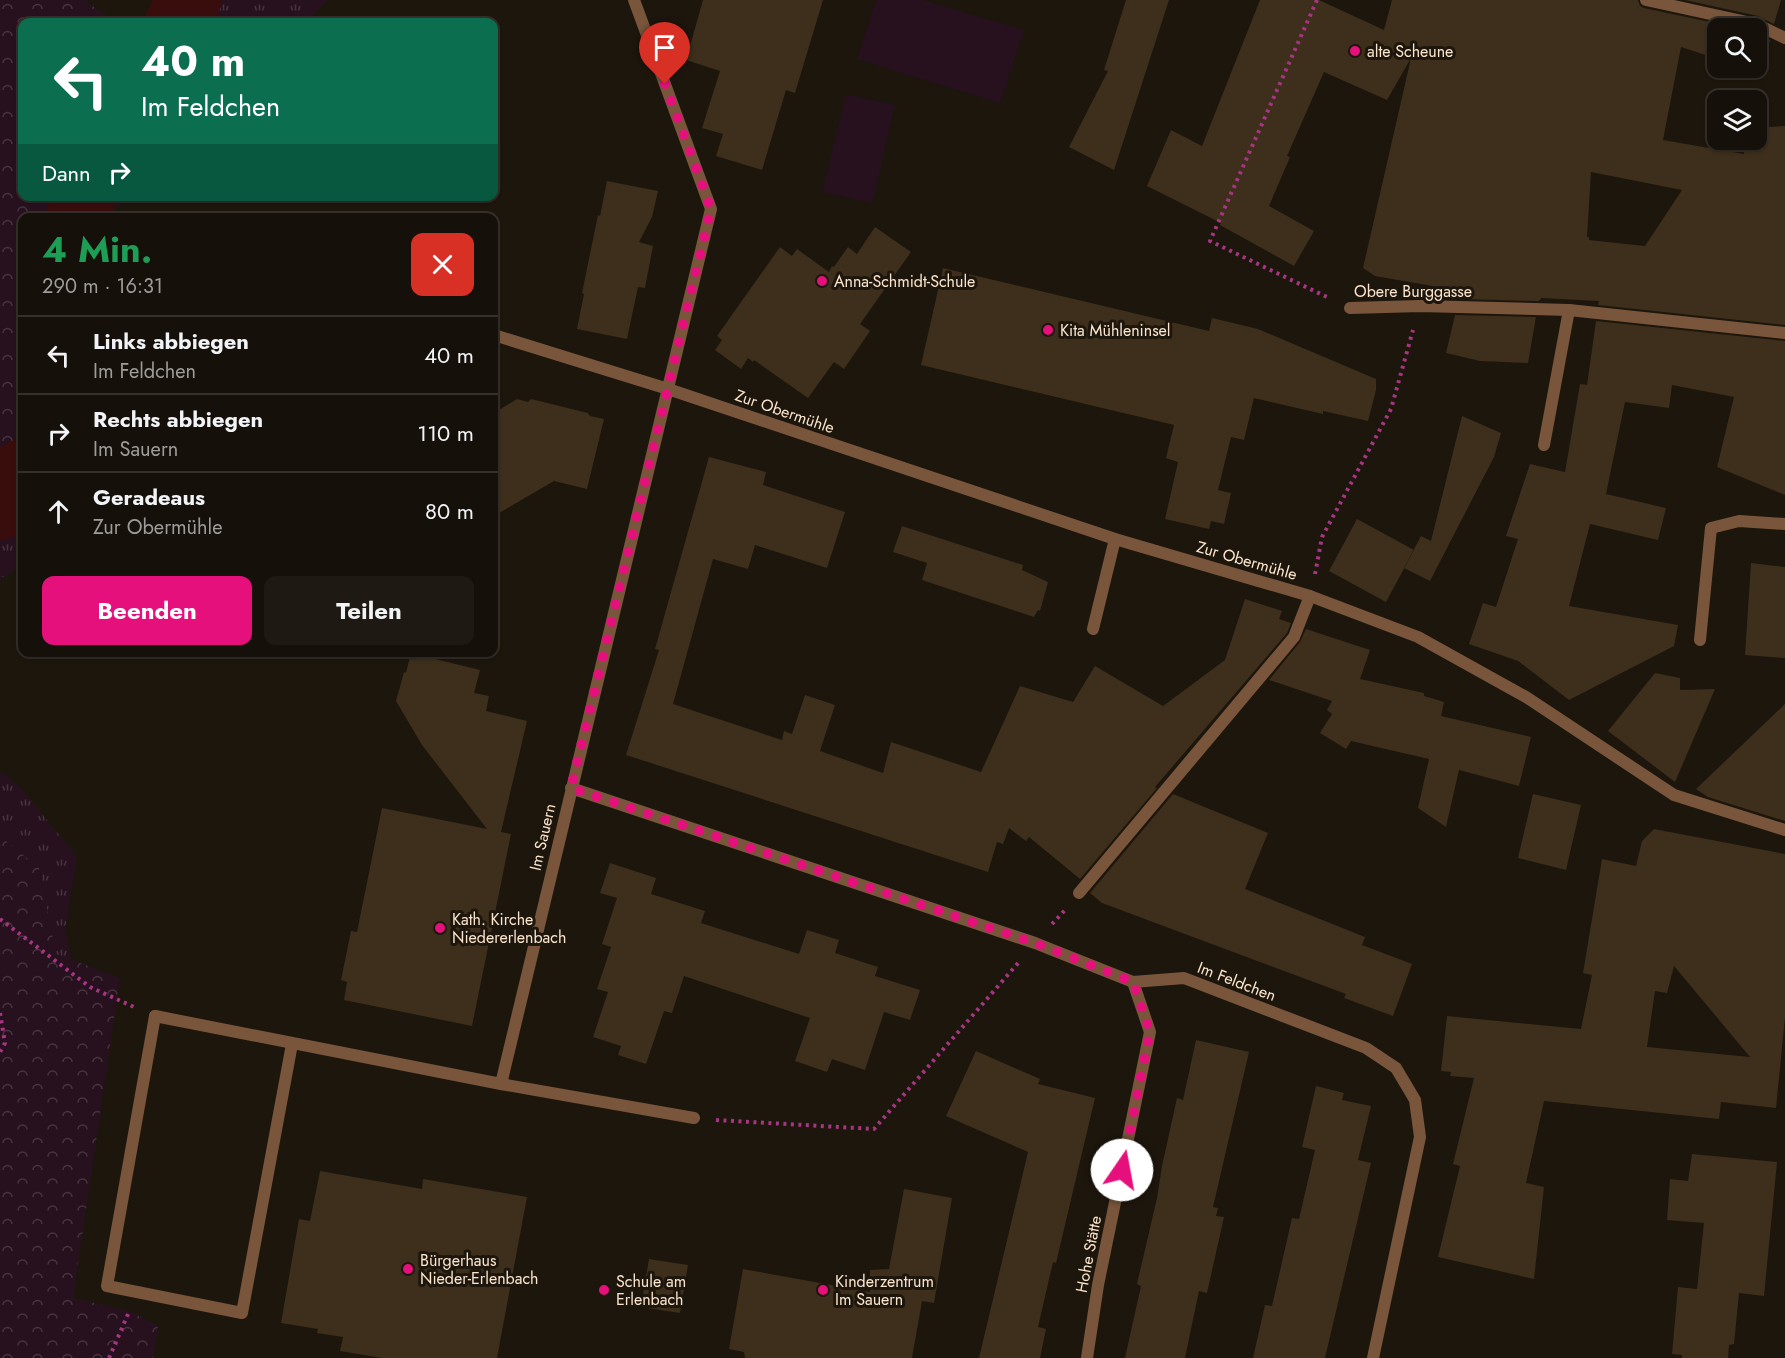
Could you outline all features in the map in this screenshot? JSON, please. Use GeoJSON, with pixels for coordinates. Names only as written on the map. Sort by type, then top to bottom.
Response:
{"type":"FeatureCollection","features":[{"type":"Feature","properties":{"kind":"street"},"geometry":{"type":"LineString","coordinates":[[634,0],[711,209],[669,389]]}},
{"type":"Feature","properties":{"kind":"street"},"geometry":{"type":"LineString","coordinates":[[1646,0],[1756,24],[1785,38]]}},
{"type":"Feature","properties":{"kind":"street","name":"Obere Burggasse"},"geometry":{"type":"LineString","coordinates":[[1350,308],[1420,306],[1569,310],[1785,333]]}},
{"type":"Feature","properties":{"kind":"street"},"geometry":{"type":"LineString","coordinates":[[1544,445],[1569,310]]}},
{"type":"Feature","properties":{"kind":"street","name":"Zur Obermühle"},"geometry":{"type":"LineString","coordinates":[[498,336],[669,389],[1115,539],[1310,596],[1419,637],[1526,697],[1674,795],[1785,830]]}},
{"type":"Feature","properties":{"kind":"street","name":"Im Sauern"},"geometry":{"type":"LineString","coordinates":[[501,1084],[669,389]]}},
{"type":"Feature","properties":{"kind":"street"},"geometry":{"type":"LineString","coordinates":[[1700,640],[1711,528],[1739,521],[1785,524]]}},
{"type":"Feature","properties":{"kind":"street"},"geometry":{"type":"LineString","coordinates":[[1093,629],[1115,539]]}},
{"type":"Feature","properties":{"kind":"street"},"geometry":{"type":"LineString","coordinates":[[1079,893],[1294,637],[1310,596]]}},
{"type":"Feature","properties":{"kind":"street","name":"Im Feldchen"},"geometry":{"type":"LineString","coordinates":[[571,788],[1035,943],[1133,982],[1184,978],[1366,1048],[1396,1068],[1415,1100],[1420,1137],[1373,1358]]}},
{"type":"Feature","properties":{"kind":"street","name":"Hohe Stätte"},"geometry":{"type":"LineString","coordinates":[[1087,1358],[1098,1285],[1150,1032],[1133,982]]}},
{"type":"Feature","properties":{"kind":"street"},"geometry":{"type":"LineString","coordinates":[[292,1044],[242,1313],[107,1286],[154,1016],[501,1084],[694,1118]]}},
{"type":"Feature","properties":{"kind":"path","name":"Obere Burggasse"},"geometry":{"type":"LineString","coordinates":[[1317,0],[1210,240],[1350,308]]}},
{"type":"Feature","properties":{"kind":"path"},"geometry":{"type":"LineString","coordinates":[[1310,596],[1322,537],[1390,409],[1420,306]]}},
{"type":"Feature","properties":{"kind":"path"},"geometry":{"type":"LineString","coordinates":[[694,1118],[874,1129],[1079,893]]}},
{"type":"Feature","properties":{"kind":"path"},"geometry":{"type":"LineString","coordinates":[[0,919],[90,987],[154,1016]]}},
{"type":"Feature","properties":{"kind":"path"},"geometry":{"type":"LineString","coordinates":[[0,1014],[5,1043],[0,1052]]}},
{"type":"Feature","properties":{"kind":"path"},"geometry":{"type":"LineString","coordinates":[[110,1358],[137,1292]]}},
{"type":"Feature","properties":{"kind":"green space"},"geometry":{"type":"Polygon","coordinates":[[[0,0],[84,0],[109,18],[18,18],[18,201],[71,201],[68,213],[18,213],[18,453],[0,484],[0,0]]]}},
{"type":"Feature","properties":{"kind":"green space"},"geometry":{"type":"Polygon","coordinates":[[[156,0],[327,0],[311,18],[145,18],[156,0]]]}},
{"type":"Feature","properties":{"kind":"green space"},"geometry":{"type":"Polygon","coordinates":[[[876,0],[923,0],[1024,30],[1000,103],[857,59],[876,0]]]}},
{"type":"Feature","properties":{"kind":"green space"},"geometry":{"type":"Polygon","coordinates":[[[846,94],[895,105],[872,203],[822,192],[846,94]]]}},
{"type":"Feature","properties":{"kind":"green space"},"geometry":{"type":"Polygon","coordinates":[[[18,200],[123,201],[112,213],[18,213],[18,567],[0,579],[0,220],[18,200]]]}},
{"type":"Feature","properties":{"kind":"green space"},"geometry":{"type":"Polygon","coordinates":[[[0,771],[21,788],[77,857],[65,929],[81,1005],[0,905],[0,771]]]}},
{"type":"Feature","properties":{"kind":"green space"},"geometry":{"type":"Polygon","coordinates":[[[0,836],[39,868],[56,954],[120,978],[73,1298],[129,1311],[158,1326],[153,1358],[0,1358],[0,836]]]}},
{"type":"Feature","properties":{"kind":"building"},"geometry":{"type":"Polygon","coordinates":[[[703,0],[823,0],[795,93],[786,90],[762,170],[716,156],[723,134],[702,128],[720,71],[686,60],[703,0]]]}},
{"type":"Feature","properties":{"kind":"building"},"geometry":{"type":"Polygon","coordinates":[[[1126,0],[1169,0],[1114,170],[1069,147],[1108,71],[1104,70],[1126,0]]]}},
{"type":"Feature","properties":{"kind":"building"},"geometry":{"type":"Polygon","coordinates":[[[1260,0],[1319,0],[1384,30],[1392,0],[1638,0],[1640,6],[1644,8],[1707,21],[1707,55],[1681,47],[1663,140],[1707,148],[1707,150],[1744,154],[1744,150],[1767,150],[1767,127],[1785,126],[1785,325],[1598,305],[1599,301],[1541,298],[1538,301],[1459,299],[1461,291],[1375,276],[1363,268],[1411,58],[1387,100],[1324,72],[1287,156],[1290,157],[1269,206],[1314,231],[1294,266],[1220,225],[1221,223],[1147,186],[1171,130],[1202,146],[1260,0]],[[1591,172],[1587,237],[1589,240],[1645,246],[1682,190],[1591,172]]]}},
{"type":"Feature","properties":{"kind":"building"},"geometry":{"type":"Polygon","coordinates":[[[1685,0],[1781,0],[1774,24],[1767,20],[1767,18],[1685,0]]]}},
{"type":"Feature","properties":{"kind":"building"},"geometry":{"type":"Polygon","coordinates":[[[607,181],[658,191],[652,217],[639,242],[653,246],[645,288],[638,287],[627,339],[577,329],[584,294],[582,293],[607,181]]]}},
{"type":"Feature","properties":{"kind":"building"},"geometry":{"type":"Polygon","coordinates":[[[875,227],[911,252],[860,324],[870,331],[844,369],[834,362],[808,398],[754,360],[753,362],[748,358],[741,369],[715,350],[722,340],[717,336],[780,247],[792,256],[797,249],[829,272],[848,247],[857,254],[875,227]]]}},
{"type":"Feature","properties":{"kind":"building"},"geometry":{"type":"Polygon","coordinates":[[[943,268],[1209,331],[1212,318],[1258,329],[1376,379],[1376,390],[1368,421],[1323,411],[1323,414],[1254,398],[1244,440],[1231,437],[1218,490],[1231,493],[1224,524],[1211,521],[1209,529],[1165,519],[1178,462],[1166,458],[1174,425],[921,365],[943,268]]]}},
{"type":"Feature","properties":{"kind":"building"},"geometry":{"type":"Polygon","coordinates":[[[1455,315],[1536,317],[1528,363],[1480,361],[1446,353],[1455,315]]]}},
{"type":"Feature","properties":{"kind":"building"},"geometry":{"type":"Polygon","coordinates":[[[1596,321],[1785,341],[1785,495],[1717,467],[1734,397],[1672,385],[1669,408],[1625,402],[1606,494],[1666,508],[1658,540],[1590,524],[1569,606],[1678,625],[1674,646],[1569,700],[1518,661],[1469,644],[1483,603],[1496,607],[1518,539],[1506,536],[1530,464],[1565,472],[1580,384],[1587,385],[1596,321]]]}},
{"type":"Feature","properties":{"kind":"building"},"geometry":{"type":"Polygon","coordinates":[[[517,399],[528,402],[531,399],[604,419],[587,489],[554,481],[498,514],[498,411],[517,399]]]}},
{"type":"Feature","properties":{"kind":"building"},"geometry":{"type":"Polygon","coordinates":[[[1462,416],[1501,433],[1494,457],[1430,581],[1404,568],[1421,536],[1431,541],[1462,416]]]}},
{"type":"Feature","properties":{"kind":"building"},"geometry":{"type":"Polygon","coordinates":[[[709,457],[766,472],[763,485],[845,512],[827,568],[755,545],[748,569],[713,559],[673,704],[782,740],[784,731],[792,734],[805,695],[835,705],[820,751],[883,773],[891,742],[981,772],[1020,686],[1073,702],[1095,666],[1163,706],[1225,660],[1245,599],[1282,611],[1279,619],[1291,623],[1287,633],[1155,787],[1157,788],[1080,879],[1029,837],[1026,841],[1009,828],[1003,844],[997,842],[988,872],[626,755],[659,650],[655,649],[709,457]]]}},
{"type":"Feature","properties":{"kind":"building"},"geometry":{"type":"Polygon","coordinates":[[[1357,519],[1414,550],[1386,602],[1329,571],[1357,519]]]}},
{"type":"Feature","properties":{"kind":"building"},"geometry":{"type":"Polygon","coordinates":[[[902,526],[1023,565],[1022,570],[1048,582],[1040,611],[1038,610],[1034,617],[922,580],[927,563],[893,552],[902,526]]]}},
{"type":"Feature","properties":{"kind":"building"},"geometry":{"type":"Polygon","coordinates":[[[1751,563],[1785,567],[1785,658],[1745,655],[1751,563]]]}},
{"type":"Feature","properties":{"kind":"building"},"geometry":{"type":"Polygon","coordinates":[[[1306,629],[1370,650],[1360,679],[1424,693],[1424,696],[1444,702],[1441,716],[1531,737],[1519,786],[1459,770],[1446,827],[1418,808],[1429,759],[1351,741],[1346,749],[1320,733],[1332,714],[1327,710],[1332,701],[1269,680],[1300,642],[1306,629]]]}},
{"type":"Feature","properties":{"kind":"building"},"geometry":{"type":"Polygon","coordinates":[[[410,657],[427,657],[480,670],[474,693],[489,696],[486,711],[527,721],[501,832],[511,834],[472,1026],[344,1000],[347,982],[341,980],[351,931],[357,932],[382,808],[487,829],[422,745],[396,701],[404,672],[406,673],[410,657]]]}},
{"type":"Feature","properties":{"kind":"building"},"geometry":{"type":"Polygon","coordinates":[[[1655,673],[1680,678],[1680,690],[1715,689],[1675,782],[1608,731],[1655,673]]]}},
{"type":"Feature","properties":{"kind":"building"},"geometry":{"type":"Polygon","coordinates":[[[1785,704],[1785,821],[1708,797],[1696,789],[1785,704]]]}},
{"type":"Feature","properties":{"kind":"building"},"geometry":{"type":"Polygon","coordinates":[[[1173,794],[1268,833],[1245,889],[1365,937],[1362,945],[1412,964],[1393,1016],[1344,998],[1346,994],[1102,903],[1090,893],[1173,794]]]}},
{"type":"Feature","properties":{"kind":"building"},"geometry":{"type":"Polygon","coordinates":[[[1533,794],[1581,805],[1566,870],[1518,858],[1533,794]]]}},
{"type":"Feature","properties":{"kind":"building"},"geometry":{"type":"Polygon","coordinates":[[[1654,829],[1785,854],[1785,1017],[1776,1108],[1721,1102],[1719,1119],[1544,1101],[1526,1183],[1544,1187],[1534,1279],[1438,1257],[1460,1166],[1453,1164],[1474,1078],[1450,1076],[1451,1072],[1441,1071],[1447,1016],[1581,1029],[1592,975],[1583,973],[1602,859],[1636,866],[1642,841],[1654,829]],[[1674,966],[1667,993],[1655,991],[1647,1047],[1750,1057],[1674,966]]]}},
{"type":"Feature","properties":{"kind":"building"},"geometry":{"type":"Polygon","coordinates":[[[610,863],[656,878],[651,894],[705,911],[701,923],[799,954],[807,930],[839,940],[835,953],[878,967],[875,976],[920,990],[910,1020],[884,1012],[865,1070],[832,1059],[827,1072],[795,1061],[810,1018],[684,976],[672,1013],[664,1011],[646,1064],[618,1055],[621,1046],[593,1037],[608,992],[597,989],[611,947],[602,944],[617,898],[600,893],[610,863]]]}},
{"type":"Feature","properties":{"kind":"building"},"geometry":{"type":"Polygon","coordinates":[[[1196,1040],[1249,1052],[1213,1207],[1218,1208],[1216,1216],[1224,1217],[1207,1293],[1199,1291],[1185,1358],[1125,1358],[1141,1286],[1137,1284],[1177,1098],[1183,1100],[1196,1040]]]}},
{"type":"Feature","properties":{"kind":"building"},"geometry":{"type":"Polygon","coordinates":[[[976,1051],[1040,1079],[1038,1084],[1095,1098],[1056,1263],[1053,1262],[1038,1327],[1046,1329],[1040,1358],[979,1358],[1028,1152],[946,1116],[976,1051]]]}},
{"type":"Feature","properties":{"kind":"building"},"geometry":{"type":"Polygon","coordinates":[[[1316,1086],[1344,1093],[1342,1100],[1371,1106],[1358,1160],[1371,1163],[1325,1358],[1253,1358],[1265,1305],[1272,1306],[1292,1218],[1299,1219],[1315,1150],[1302,1147],[1316,1086]]]}},
{"type":"Feature","properties":{"kind":"building"},"geometry":{"type":"Polygon","coordinates":[[[1692,1154],[1777,1162],[1764,1296],[1739,1293],[1734,1344],[1729,1345],[1728,1358],[1682,1358],[1682,1355],[1672,1354],[1678,1287],[1697,1289],[1704,1223],[1667,1220],[1670,1179],[1688,1181],[1692,1154]]]}},
{"type":"Feature","properties":{"kind":"building","name":"Bürgerhaus Nieder-Erlenbach"},"geometry":{"type":"Polygon","coordinates":[[[320,1171],[422,1189],[423,1179],[527,1197],[497,1358],[382,1358],[340,1351],[343,1337],[317,1333],[318,1329],[281,1323],[299,1219],[310,1221],[320,1171]]]}},
{"type":"Feature","properties":{"kind":"building"},"geometry":{"type":"Polygon","coordinates":[[[904,1189],[952,1198],[934,1303],[922,1301],[912,1358],[745,1358],[744,1352],[729,1349],[743,1269],[870,1292],[870,1270],[889,1269],[904,1189]]]}},
{"type":"Feature","properties":{"kind":"building"},"geometry":{"type":"Polygon","coordinates":[[[649,1259],[688,1265],[680,1313],[641,1307],[649,1259]]]}},
{"type":"Feature","properties":{"kind":"waterway"},"geometry":{"type":"LineString","coordinates":[[179,18],[189,0]]}},
{"type":"Feature","properties":{"kind":"waterway"},"geometry":{"type":"LineString","coordinates":[[79,213],[83,201]]}},
{"type":"Feature","properties":{"kind":"waterway"},"geometry":{"type":"LineString","coordinates":[[0,508],[18,478]]}},
{"type":"Feature","properties":{"kind":"place","name":"alte Scheune"},"geometry":{"type":"Point","coordinates":[1355,51]}},
{"type":"Feature","properties":{"kind":"place","name":"Anna-Schmidt-Schule"},"geometry":{"type":"Point","coordinates":[822,281]}},
{"type":"Feature","properties":{"kind":"place","name":"Kita Mühleninsel"},"geometry":{"type":"Point","coordinates":[1048,330]}},
{"type":"Feature","properties":{"kind":"place","name":"Kath. Kirche Niedererlenbach"},"geometry":{"type":"Point","coordinates":[440,928]}},
{"type":"Feature","properties":{"kind":"place","name":"Bürgerhaus Nieder-Erlenbach"},"geometry":{"type":"Point","coordinates":[408,1269]}},
{"type":"Feature","properties":{"kind":"place","name":"Schule am Erlenbach"},"geometry":{"type":"Point","coordinates":[604,1290]}},
{"type":"Feature","properties":{"kind":"place","name":"Kinderzentrum Im Sauern"},"geometry":{"type":"Point","coordinates":[823,1290]}},
{"type":"Feature","properties":{"kind":"route"},"geometry":{"type":"LineString","coordinates":[[665,84],[711,209],[571,788],[1035,943],[1133,982],[1150,1032],[1122,1170]]}}]}
